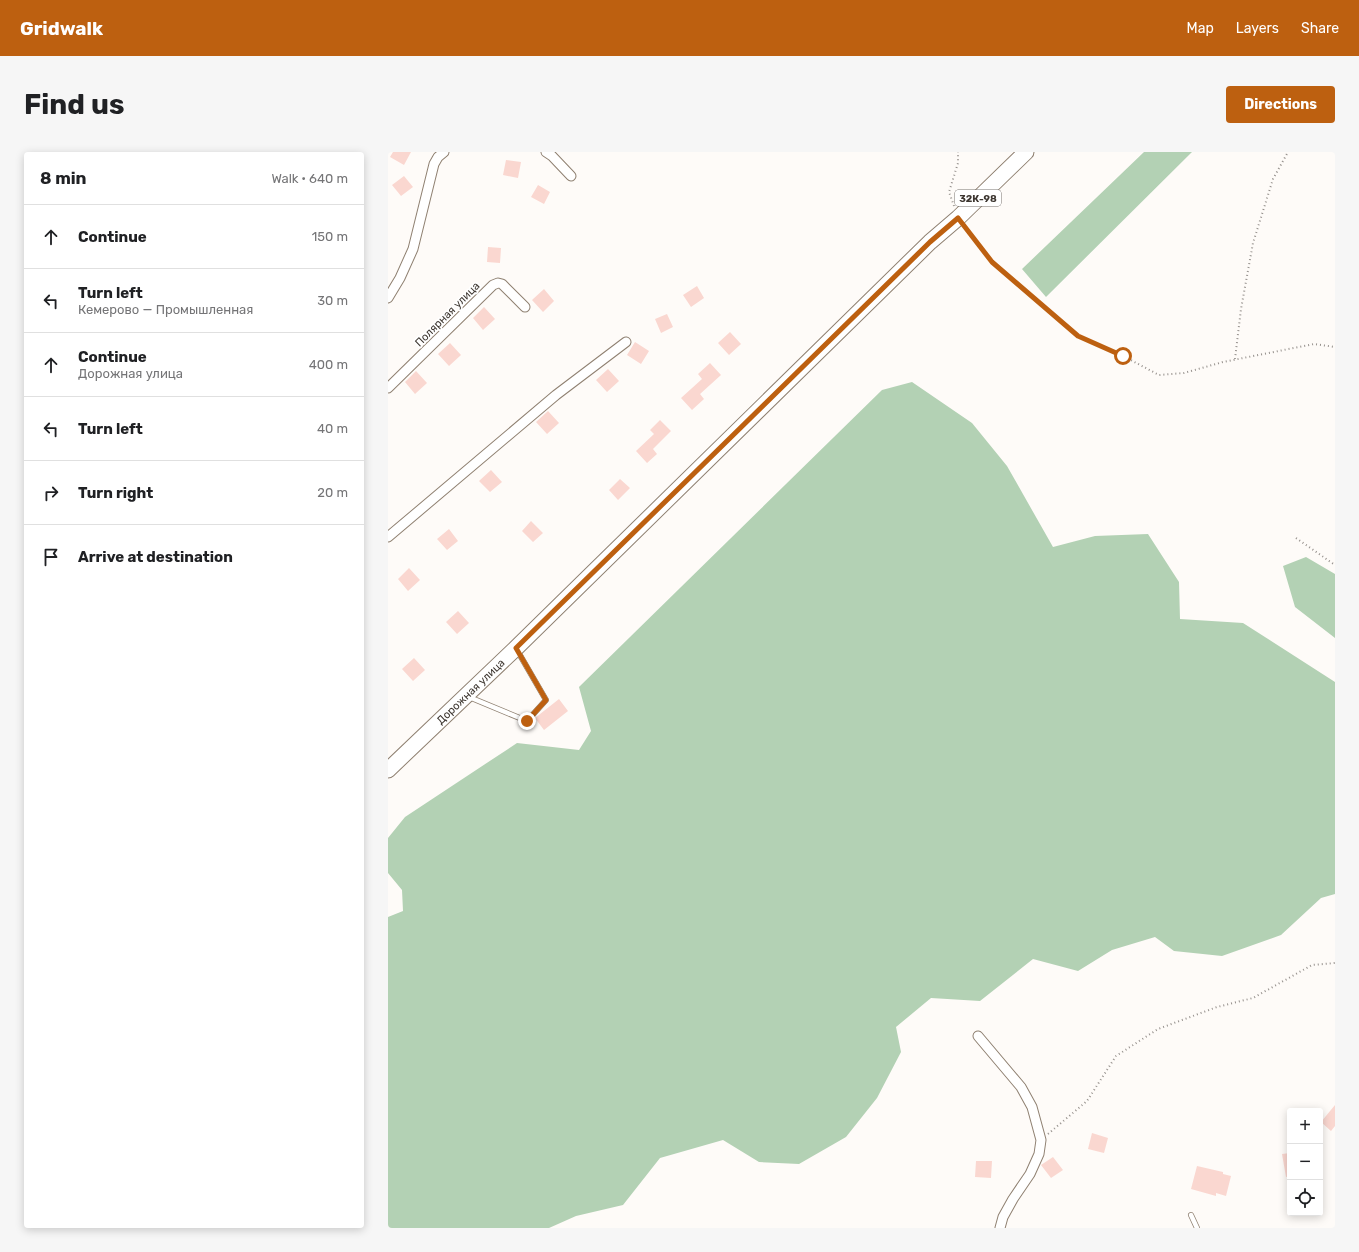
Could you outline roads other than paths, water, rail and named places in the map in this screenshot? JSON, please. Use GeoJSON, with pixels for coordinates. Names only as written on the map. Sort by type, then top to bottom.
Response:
{"type":"FeatureCollection","features":[{"type":"Feature","properties":{"kind":"main road","name":"Дорожная улица"},"geometry":{"type":"LineString","coordinates":[[388,770],[516,648],[930,242],[958,218],[1026,152]]}},
{"type":"Feature","properties":{"kind":"street"},"geometry":{"type":"LineString","coordinates":[[388,298],[400,278],[413,249],[434,164],[438,157],[444,152]]}},
{"type":"Feature","properties":{"kind":"street"},"geometry":{"type":"LineString","coordinates":[[546,152],[552,156],[571,176]]}},
{"type":"Feature","properties":{"kind":"street","name":"Полярная улица"},"geometry":{"type":"LineString","coordinates":[[388,388],[493,285],[498,283],[502,284],[525,307]]}},
{"type":"Feature","properties":{"kind":"street"},"geometry":{"type":"LineString","coordinates":[[388,537],[556,395],[626,342]]}},
{"type":"Feature","properties":{"kind":"street"},"geometry":{"type":"LineString","coordinates":[[978,1036],[1021,1087],[1032,1107],[1041,1140],[1039,1154],[1030,1174],[1013,1199],[1003,1218],[1000,1228]]}},
{"type":"Feature","properties":{"kind":"lane"},"geometry":{"type":"LineString","coordinates":[[465,696],[527,721],[546,700],[516,648]]}},
{"type":"Feature","properties":{"kind":"lane"},"geometry":{"type":"LineString","coordinates":[[1191,1215],[1197,1228]]}}]}
